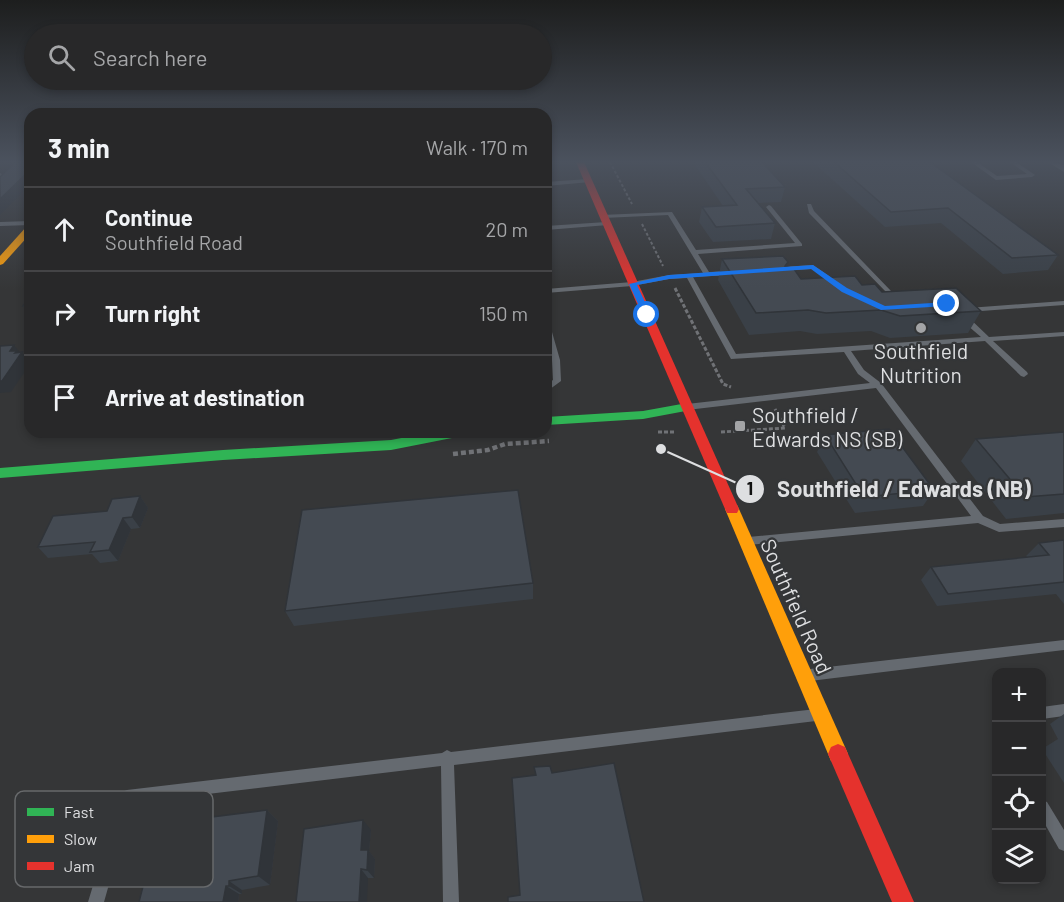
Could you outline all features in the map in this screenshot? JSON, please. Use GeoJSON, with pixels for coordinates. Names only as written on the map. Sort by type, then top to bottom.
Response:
{"type":"FeatureCollection","features":[{"type":"Feature","properties":{"kind":"main road","name":"Southfield Road"},"geometry":{"type":"LineString","coordinates":[[598,204],[903,902]]}},
{"type":"Feature","properties":{"kind":"main road"},"geometry":{"type":"LineString","coordinates":[[0,262],[24,241]]}},
{"type":"Feature","properties":{"kind":"main road"},"geometry":{"type":"LineString","coordinates":[[552,422],[643,415],[687,407]]}},
{"type":"Feature","properties":{"kind":"main road"},"geometry":{"type":"LineString","coordinates":[[0,473],[223,455],[350,449],[391,445],[407,438]]}},
{"type":"Feature","properties":{"kind":"lane"},"geometry":{"type":"LineString","coordinates":[[809,205],[811,212],[889,292]]}},
{"type":"Feature","properties":{"kind":"lane"},"geometry":{"type":"LineString","coordinates":[[694,252],[800,245],[769,207]]}},
{"type":"Feature","properties":{"kind":"lane"},"geometry":{"type":"LineString","coordinates":[[552,227],[670,213],[707,274]]}},
{"type":"Feature","properties":{"kind":"lane"},"geometry":{"type":"LineString","coordinates":[[0,224],[24,223]]}},
{"type":"Feature","properties":{"kind":"lane"},"geometry":{"type":"LineString","coordinates":[[778,270],[813,267],[845,290]]}},
{"type":"Feature","properties":{"kind":"lane"},"geometry":{"type":"LineString","coordinates":[[552,291],[633,284],[669,277],[742,272]]}},
{"type":"Feature","properties":{"kind":"lane"},"geometry":{"type":"LineString","coordinates":[[689,276],[734,357],[1064,334]]}},
{"type":"Feature","properties":{"kind":"lane"},"geometry":{"type":"LineString","coordinates":[[826,284],[836,284]]}},
{"type":"Feature","properties":{"kind":"lane"},"geometry":{"type":"LineString","coordinates":[[1024,374],[957,311],[1064,303]]}},
{"type":"Feature","properties":{"kind":"lane"},"geometry":{"type":"LineString","coordinates":[[552,346],[556,360],[557,381],[552,385]]}},
{"type":"Feature","properties":{"kind":"lane"},"geometry":{"type":"LineString","coordinates":[[846,349],[861,372],[878,385],[979,519],[999,528],[1064,523]]}},
{"type":"Feature","properties":{"kind":"lane"},"geometry":{"type":"LineString","coordinates":[[687,407],[878,385]]}},
{"type":"Feature","properties":{"kind":"lane"},"geometry":{"type":"LineString","coordinates":[[745,542],[979,519]]}},
{"type":"Feature","properties":{"kind":"lane"},"geometry":{"type":"LineString","coordinates":[[804,676],[1064,645]]}},
{"type":"Feature","properties":{"kind":"lane"},"geometry":{"type":"LineString","coordinates":[[1046,712],[1064,710]]}},
{"type":"Feature","properties":{"kind":"lane"},"geometry":{"type":"LineString","coordinates":[[175,791],[821,714]]}},
{"type":"Feature","properties":{"kind":"lane"},"geometry":{"type":"LineString","coordinates":[[447,757],[451,902]]}},
{"type":"Feature","properties":{"kind":"lane"},"geometry":{"type":"LineString","coordinates":[[1046,815],[1064,844]]}},
{"type":"Feature","properties":{"kind":"lane"},"geometry":{"type":"LineString","coordinates":[[96,902],[100,887]]}},
{"type":"Feature","properties":{"kind":"path"},"geometry":{"type":"LineString","coordinates":[[632,204],[634,208]]}},
{"type":"Feature","properties":{"kind":"path"},"geometry":{"type":"LineString","coordinates":[[640,221],[723,384],[730,387],[740,386]]}},
{"type":"Feature","properties":{"kind":"path"},"geometry":{"type":"LineString","coordinates":[[737,432],[785,428],[773,406]]}},
{"type":"Feature","properties":{"kind":"building"},"geometry":{"type":"Polygon","coordinates":[[[759,204],[775,223],[716,227],[702,207],[759,204]]]}},
{"type":"Feature","properties":{"kind":"building"},"geometry":{"type":"Polygon","coordinates":[[[882,204],[988,204],[1058,255],[1012,258],[948,208],[891,212],[882,204]]]}},
{"type":"Feature","properties":{"kind":"building"},"geometry":{"type":"Polygon","coordinates":[[[783,256],[788,262],[785,266],[794,269],[801,279],[855,276],[862,285],[875,284],[882,292],[956,288],[981,311],[900,316],[881,310],[756,313],[722,259],[783,256]]]}},
{"type":"Feature","properties":{"kind":"building"},"geometry":{"type":"Polygon","coordinates":[[[14,345],[10,351],[22,352],[0,381],[0,346],[14,345]]]}},
{"type":"Feature","properties":{"kind":"building"},"geometry":{"type":"Polygon","coordinates":[[[889,429],[934,490],[864,497],[825,435],[889,429]]]}},
{"type":"Feature","properties":{"kind":"building"},"geometry":{"type":"Polygon","coordinates":[[[1064,432],[1064,494],[1025,497],[976,439],[1064,432]]]}},
{"type":"Feature","properties":{"kind":"building"},"geometry":{"type":"Polygon","coordinates":[[[518,490],[533,583],[285,611],[302,510],[518,490]]]}},
{"type":"Feature","properties":{"kind":"building"},"geometry":{"type":"Polygon","coordinates":[[[140,496],[132,517],[123,518],[109,550],[90,552],[95,542],[38,547],[53,516],[107,511],[112,499],[140,496]]]}},
{"type":"Feature","properties":{"kind":"building"},"geometry":{"type":"Polygon","coordinates":[[[1064,540],[1064,582],[948,594],[931,567],[1049,555],[1039,543],[1064,540]]]}},
{"type":"Feature","properties":{"kind":"building"},"geometry":{"type":"Polygon","coordinates":[[[614,763],[644,902],[508,902],[508,897],[520,895],[512,778],[536,775],[534,767],[550,766],[552,773],[614,763]]]}},
{"type":"Feature","properties":{"kind":"building"},"geometry":{"type":"Polygon","coordinates":[[[267,810],[258,876],[229,881],[223,902],[139,902],[143,887],[213,887],[213,817],[267,810]]]}},
{"type":"Feature","properties":{"kind":"building"},"geometry":{"type":"Polygon","coordinates":[[[363,820],[361,850],[368,850],[367,870],[361,869],[359,902],[296,902],[304,829],[363,820]]]}},
{"type":"Feature","properties":{"kind":"traffic: fast"},"geometry":{"type":"LineString","coordinates":[[552,421],[643,415],[687,407]]}},
{"type":"Feature","properties":{"kind":"traffic: fast"},"geometry":{"type":"LineString","coordinates":[[0,473],[223,455],[391,445],[427,438]]}},
{"type":"Feature","properties":{"kind":"traffic: slow"},"geometry":{"type":"LineString","coordinates":[[0,262],[24,235]]}},
{"type":"Feature","properties":{"kind":"traffic: slow"},"geometry":{"type":"LineString","coordinates":[[732,509],[838,754]]}},
{"type":"Feature","properties":{"kind":"traffic: jam"},"geometry":{"type":"LineString","coordinates":[[598,204],[732,509]]}},
{"type":"Feature","properties":{"kind":"traffic: jam"},"geometry":{"type":"LineString","coordinates":[[838,754],[903,902]]}},
{"type":"Feature","properties":{"kind":"place","name":"Southfield Nutrition"},"geometry":{"type":"Point","coordinates":[921,328]}},
{"type":"Feature","properties":{"kind":"place","name":"Southfield / Edwards NS (SB)"},"geometry":{"type":"Point","coordinates":[740,426]}},
{"type":"Feature","properties":{"kind":"place","name":"Southfield / Edwards (NB)"},"geometry":{"type":"Point","coordinates":[661,449]}},
{"type":"Feature","properties":{"kind":"route"},"geometry":{"type":"LineString","coordinates":[[647,315],[633,284],[669,277],[813,267],[845,290],[884,308],[947,304]]}}]}
